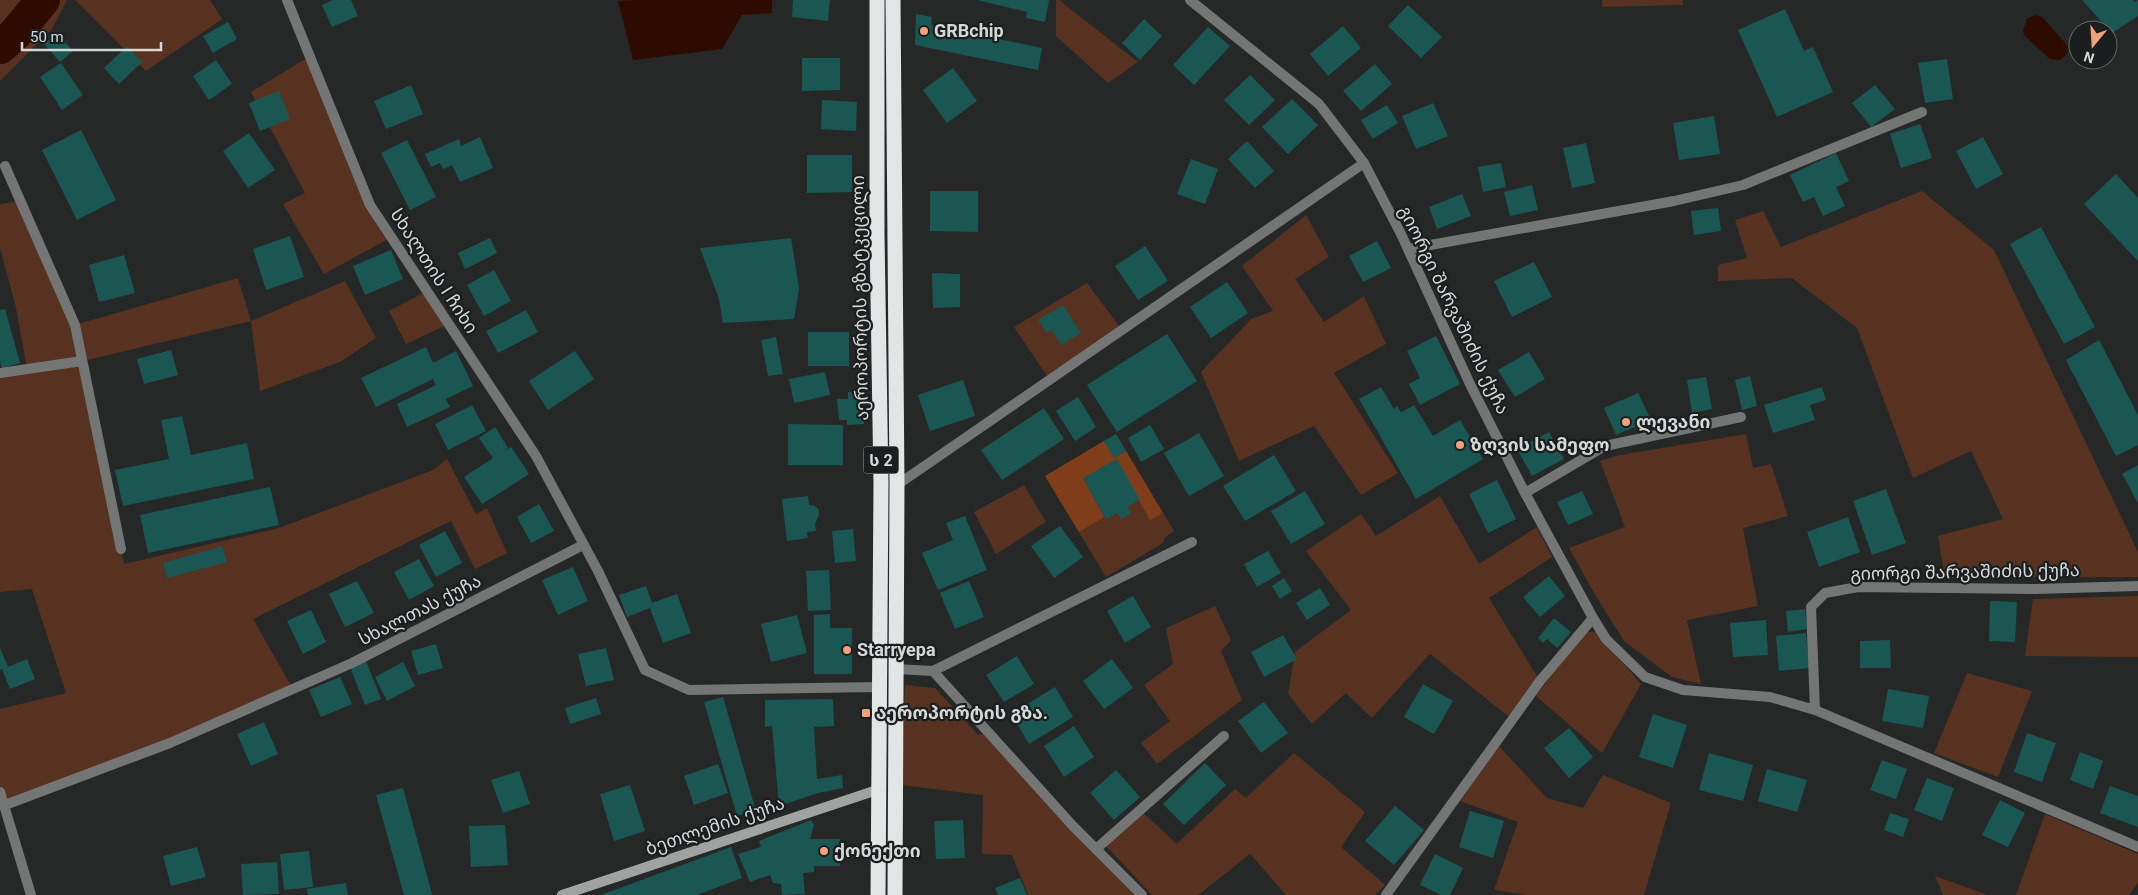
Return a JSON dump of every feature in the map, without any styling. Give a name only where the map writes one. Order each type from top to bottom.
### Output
[{"type":"highway","name":"აეროპორტის გზატკეცილი","points":[[877,0],[877,234],[881,484],[878,895]]},
{"type":"highway","name":"აეროპორტის გზატკეცილი","points":[[892,0],[897,485],[895,895]]},
{"type":"street","name":"სხალთის I ჩიხი","points":[[287,0],[370,205],[536,456],[583,544]]},
{"type":"street","name":"გიორგი შარვაშიძის ქუჩა","points":[[1190,0],[1319,104],[1364,164],[1408,249],[1470,384],[1525,493],[1592,618],[1606,639],[1645,677],[1683,690],[1770,697],[1815,710],[2138,847]]},
{"type":"street","points":[[1408,249],[1666,202],[1742,185],[1922,112]]},
{"type":"street","points":[[897,485],[1364,164]]},
{"type":"street","points":[[5,166],[75,325],[121,549]]},
{"type":"street","points":[[0,373],[82,361]]},
{"type":"street","points":[[1525,493],[1605,446],[1741,417]]},
{"type":"street","points":[[895,669],[933,671],[1192,542]]},
{"type":"street","points":[[583,544],[645,670],[689,690],[879,687]]},
{"type":"street","name":"სხალთას ქუჩა","points":[[5,805],[170,743],[352,663],[583,544]]},
{"type":"street","name":"გიორგი შარვაშიძის ქუჩა","points":[[1815,710],[1811,607],[1825,593],[1858,587],[2035,589],[2138,586]]},
{"type":"street","points":[[1386,895],[1540,681],[1592,618]]},
{"type":"street","points":[[933,671],[1096,849],[1142,895]]},
{"type":"street","points":[[1096,849],[1224,736]]},
{"type":"street","name":"ბეთლემის ქუჩა","points":[[562,895],[880,789]]},
{"type":"street","points":[[0,792],[31,895]]},
{"type":"shaded area","points":[[0,0],[67,0],[52,29],[0,81]]},
{"type":"shaded area","points":[[75,0],[210,0],[222,19],[146,71]]},
{"type":"shaded area","points":[[772,0],[772,13],[742,15],[722,49],[633,60],[618,1]]},
{"type":"shaded area","points":[[1056,0],[1059,0],[1138,62],[1108,83],[1056,36]]},
{"type":"shaded area","points":[[1602,0],[1683,0],[1683,5],[1602,7]]},
{"type":"shaded area","points":[[2035,15],[2042,17],[2068,46],[2067,54],[2060,60],[2050,59],[2024,35],[2023,30],[2027,19]]},
{"type":"shaded area","points":[[310,56],[370,205],[392,237],[324,274],[283,204],[305,193],[251,92]]},
{"type":"shaded area","points":[[1922,191],[1994,250],[2138,552],[2138,577],[1945,578],[1938,536],[2003,519],[1971,451],[1913,478],[1857,328],[1792,278],[1718,281],[1718,265],[1747,258],[1735,220],[1763,211],[1781,247]]},
{"type":"shaded area","points":[[20,201],[75,325],[238,278],[251,321],[83,361],[124,564],[279,528],[433,470],[447,459],[476,514],[487,508],[507,553],[475,569],[451,521],[253,619],[293,689],[5,805],[0,792],[0,709],[66,693],[32,589],[0,592],[0,373],[27,368],[16,308],[0,247],[0,204]]},
{"type":"shaded area","points":[[1306,215],[1329,257],[1295,279],[1324,322],[1364,296],[1386,344],[1334,373],[1398,473],[1361,495],[1314,426],[1239,461],[1201,372],[1251,319],[1273,311],[1242,266]]},
{"type":"shaded area","points":[[345,281],[376,338],[340,362],[260,391],[251,321]]},
{"type":"shaded area","points":[[1087,283],[1119,326],[1047,376],[1014,327]]},
{"type":"shaded area","points":[[427,291],[449,324],[406,344],[389,311]]},
{"type":"shaded area","points":[[1116,434],[1174,531],[1165,537],[1163,543],[1106,577],[1045,476]]},
{"type":"shaded area","points":[[1746,434],[1753,468],[1771,464],[1788,516],[1743,528],[1758,606],[1687,620],[1701,684],[1672,677],[1624,641],[1569,548],[1625,527],[1600,461],[1620,455]]},
{"type":"shaded area","points":[[1104,441],[1114,458],[1126,451],[1163,513],[1150,520],[1116,460],[1083,478],[1104,517],[1079,532],[1045,476]]},
{"type":"shaded area","points":[[1024,485],[1046,522],[996,554],[974,512]]},
{"type":"shaded area","points":[[1440,496],[1479,564],[1537,527],[1552,557],[1489,598],[1538,678],[1508,716],[1430,654],[1372,718],[1346,693],[1312,724],[1288,694],[1295,652],[1351,610],[1306,551],[1361,514],[1376,536]]},
{"type":"shaded area","points":[[2138,596],[2138,657],[2025,656],[2033,599]]},
{"type":"shaded area","points":[[1215,606],[1231,640],[1221,651],[1242,700],[1157,764],[1141,743],[1170,721],[1144,685],[1173,664],[1166,628]]},
{"type":"shaded area","points":[[1584,632],[1596,632],[1641,684],[1602,753],[1536,696]]},
{"type":"shaded area","points":[[1967,673],[2032,691],[1998,777],[1934,753]]},
{"type":"shaded area","points":[[905,685],[935,688],[978,735],[988,732],[1142,895],[1028,895],[1012,855],[982,854],[983,795],[901,785]]},
{"type":"shaded area","points":[[1499,746],[1547,798],[1583,808],[1603,775],[1671,803],[1644,895],[1528,895],[1494,890],[1518,822],[1460,801]]},
{"type":"shaded area","points":[[1294,753],[1365,812],[1341,847],[1385,885],[1375,895],[1286,895],[1250,854],[1198,895],[1152,895],[1106,846],[1142,812],[1177,844],[1235,789],[1246,798]]},
{"type":"shaded area","points":[[2045,814],[2138,854],[2138,883],[2129,895],[2016,895]]},
{"type":"shaded area","points":[[1935,876],[1988,895],[1943,895]]},
{"type":"building","points":[[333,0],[351,0],[358,16],[332,27],[322,5]]},
{"type":"building","points":[[793,0],[830,0],[828,21],[792,17]]},
{"type":"building","points":[[977,0],[1049,0],[1045,22],[1026,18],[1027,12]]},
{"type":"building","points":[[2082,0],[2133,0],[2135,2],[2138,0],[2138,16],[2118,29],[2118,20],[2100,20]]},
{"type":"building","points":[[1408,5],[1442,37],[1421,58],[1388,26]]},
{"type":"building","points":[[1785,9],[1804,51],[1813,47],[1833,92],[1777,117],[1738,30]]},
{"type":"building","points":[[916,14],[932,17],[931,25],[1042,48],[1038,70],[915,45]]},
{"type":"building","points":[[1144,19],[1162,36],[1140,60],[1122,43]]},
{"type":"building","points":[[228,22],[237,39],[213,53],[203,36]]},
{"type":"building","points":[[1343,26],[1361,48],[1328,76],[1310,54]]},
{"type":"building","points":[[1208,27],[1230,46],[1194,85],[1173,65]]},
{"type":"building","points":[[57,33],[73,51],[60,62],[44,44]]},
{"type":"building","points":[[127,46],[142,62],[119,84],[104,68]]},
{"type":"building","points":[[802,58],[840,58],[840,90],[802,91]]},
{"type":"building","points":[[1947,59],[1953,99],[1925,103],[1918,63]]},
{"type":"building","points":[[216,60],[232,84],[209,100],[193,76]]},
{"type":"building","points":[[61,63],[83,95],[62,110],[40,77]]},
{"type":"building","points":[[1375,64],[1392,84],[1361,111],[1343,91]]},
{"type":"building","points":[[953,68],[977,101],[947,123],[923,90]]},
{"type":"building","points":[[1250,75],[1275,100],[1249,125],[1224,100]]},
{"type":"building","points":[[411,85],[423,114],[386,129],[374,101]]},
{"type":"building","points":[[1875,85],[1895,109],[1871,127],[1852,103]]},
{"type":"building","points":[[279,91],[290,119],[260,131],[249,103]]},
{"type":"building","points":[[1292,99],[1318,125],[1288,154],[1262,127]]},
{"type":"building","points":[[822,100],[857,102],[856,131],[821,129]]},
{"type":"building","points":[[1433,103],[1448,136],[1416,149],[1402,116]]},
{"type":"building","points":[[1387,105],[1398,123],[1373,139],[1361,120]]},
{"type":"building","points":[[1714,116],[1720,154],[1679,160],[1673,123]]},
{"type":"building","points":[[1920,124],[1932,158],[1901,168],[1890,134]]},
{"type":"building","points":[[81,130],[116,200],[77,220],[42,150]]},
{"type":"building","points":[[249,133],[275,170],[248,188],[223,151]]},
{"type":"building","points":[[480,137],[493,168],[460,182],[452,165],[443,169],[440,163],[431,167],[425,154],[459,139],[461,146]]},
{"type":"building","points":[[1983,137],[2003,174],[1976,189],[1956,151]]},
{"type":"building","points":[[407,140],[436,197],[410,210],[381,153]]},
{"type":"building","points":[[1247,141],[1274,171],[1255,188],[1228,159]]},
{"type":"building","points":[[1586,143],[1595,183],[1572,188],[1563,148]]},
{"type":"building","points":[[1836,153],[1849,181],[1836,187],[1845,206],[1823,216],[1814,197],[1803,202],[1790,175]]},
{"type":"building","points":[[807,155],[852,155],[852,192],[807,193]]},
{"type":"building","points":[[1191,159],[1218,169],[1205,204],[1177,194]]},
{"type":"building","points":[[1501,163],[1506,187],[1483,192],[1478,167]]},
{"type":"building","points":[[2116,174],[2138,198],[2138,261],[2084,204]]},
{"type":"building","points":[[1532,185],[1538,210],[1510,216],[1504,192]]},
{"type":"building","points":[[930,191],[978,191],[978,232],[930,231]]},
{"type":"building","points":[[1462,194],[1471,216],[1437,229],[1429,207]]},
{"type":"building","points":[[1718,208],[1721,231],[1694,235],[1691,211]]},
{"type":"building","points":[[2041,227],[2095,327],[2064,344],[2010,244]]},
{"type":"building","points":[[290,236],[304,277],[266,290],[253,249]]},
{"type":"building","points":[[490,238],[497,253],[465,269],[458,253]]},
{"type":"building","points":[[791,238],[799,289],[794,319],[723,323],[719,299],[700,248]]},
{"type":"building","points":[[1377,241],[1391,268],[1363,282],[1349,256]]},
{"type":"building","points":[[1145,246],[1168,281],[1138,300],[1115,266]]},
{"type":"building","points":[[391,250],[403,279],[365,295],[353,266]]},
{"type":"building","points":[[124,255],[135,293],[99,302],[89,265]]},
{"type":"building","points":[[1534,262],[1552,297],[1512,317],[1494,281]]},
{"type":"building","points":[[494,270],[511,301],[484,316],[467,285]]},
{"type":"building","points":[[932,273],[960,274],[960,307],[933,308]]},
{"type":"building","points":[[1227,282],[1248,313],[1211,338],[1190,307]]},
{"type":"building","points":[[1063,305],[1081,333],[1061,345],[1052,330],[1047,333],[1038,320]]},
{"type":"building","points":[[5,309],[20,363],[2,368],[0,361],[0,310]]},
{"type":"building","points":[[526,310],[538,332],[498,353],[486,331]]},
{"type":"building","points":[[808,332],[849,332],[849,366],[808,366]]},
{"type":"building","points":[[1167,334],[1197,381],[1117,432],[1087,385]]},
{"type":"building","points":[[1436,336],[1460,384],[1420,405],[1409,384],[1420,378],[1407,351]]},
{"type":"building","points":[[776,337],[783,374],[768,376],[761,340]]},
{"type":"building","points":[[2099,340],[2138,415],[2138,445],[2116,456],[2066,360]]},
{"type":"building","points":[[426,347],[433,363],[456,351],[473,386],[446,399],[450,407],[407,427],[397,404],[436,385],[433,379],[376,407],[361,378]]},
{"type":"building","points":[[171,350],[178,375],[144,384],[137,359]]},
{"type":"building","points":[[575,351],[594,379],[548,410],[529,381]]},
{"type":"building","points":[[1529,352],[1545,379],[1515,397],[1498,370]]},
{"type":"building","points":[[825,372],[830,395],[794,403],[789,379]]},
{"type":"building","points":[[1750,376],[1757,406],[1742,410],[1735,380]]},
{"type":"building","points":[[1706,377],[1712,409],[1692,413],[1687,380]]},
{"type":"building","points":[[963,380],[975,416],[930,431],[918,395]]},
{"type":"building","points":[[1381,387],[1394,409],[1397,406],[1401,412],[1414,405],[1433,436],[1460,420],[1483,459],[1416,499],[1359,399]]},
{"type":"building","points":[[1822,387],[1826,400],[1810,405],[1815,420],[1773,433],[1764,405]]},
{"type":"building","points":[[848,392],[863,392],[864,424],[847,425],[847,420],[839,420],[837,399],[848,399]]},
{"type":"building","points":[[1638,393],[1651,420],[1616,435],[1604,408]]},
{"type":"building","points":[[1078,397],[1096,427],[1075,441],[1056,411]]},
{"type":"building","points":[[472,405],[486,431],[448,450],[435,424]]},
{"type":"building","points":[[1044,408],[1064,439],[1002,480],[981,450]]},
{"type":"building","points":[[182,416],[191,455],[247,443],[254,479],[123,506],[115,470],[169,459],[161,420]]},
{"type":"building","points":[[788,424],[843,425],[843,465],[788,465]]},
{"type":"building","points":[[1150,425],[1164,449],[1141,462],[1128,438]]},
{"type":"building","points":[[495,427],[508,448],[501,453],[511,447],[529,474],[482,504],[464,477],[493,458],[479,438]]},
{"type":"building","points":[[1549,432],[1564,459],[1532,476],[1517,449]]},
{"type":"building","points":[[1199,433],[1224,476],[1189,496],[1164,453]]},
{"type":"building","points":[[1116,434],[1126,451],[1114,458],[1104,441]]},
{"type":"building","points":[[1274,455],[1296,491],[1245,521],[1223,486]]},
{"type":"building","points":[[1117,459],[1140,500],[1127,507],[1131,513],[1121,519],[1117,513],[1106,519],[1083,478]]},
{"type":"building","points":[[2138,465],[2138,503],[2122,474]]},
{"type":"building","points":[[1497,480],[1516,519],[1488,533],[1469,494]]},
{"type":"building","points":[[270,487],[279,525],[148,553],[140,515]]},
{"type":"building","points":[[1886,489],[1906,543],[1872,555],[1853,501]]},
{"type":"building","points":[[1305,491],[1325,524],[1291,544],[1271,511]]},
{"type":"building","points":[[1582,491],[1593,514],[1568,525],[1557,502]]},
{"type":"building","points":[[808,496],[809,505],[815,506],[819,510],[815,524],[816,531],[807,532],[808,538],[787,541],[782,499]]},
{"type":"building","points":[[539,504],[554,531],[531,543],[517,517]]},
{"type":"building","points":[[965,516],[987,570],[938,590],[922,553],[953,540],[946,523]]},
{"type":"building","points":[[1848,517],[1860,552],[1819,567],[1807,532]]},
{"type":"building","points":[[1060,526],[1083,557],[1054,578],[1031,546]]},
{"type":"building","points":[[853,529],[856,561],[835,563],[832,531]]},
{"type":"building","points":[[445,531],[462,563],[436,577],[419,545]]},
{"type":"building","points":[[222,546],[227,562],[167,578],[163,563]]},
{"type":"building","points":[[1268,551],[1281,573],[1257,587],[1244,564]]},
{"type":"building","points":[[419,559],[434,586],[409,600],[394,572]]},
{"type":"building","points":[[573,567],[588,601],[558,615],[542,580]]},
{"type":"building","points":[[829,570],[831,610],[808,611],[806,571]]},
{"type":"building","points":[[1549,576],[1565,596],[1540,617],[1523,597]]},
{"type":"building","points":[[1284,578],[1292,591],[1280,599],[1272,586]]},
{"type":"building","points":[[357,581],[374,613],[345,627],[329,594]]},
{"type":"building","points":[[969,581],[984,617],[955,629],[940,593]]},
{"type":"building","points":[[646,586],[652,603],[677,594],[691,633],[663,643],[650,608],[627,617],[619,595]]},
{"type":"building","points":[[1320,588],[1330,605],[1307,620],[1296,603]]},
{"type":"building","points":[[1133,596],[1151,627],[1125,643],[1107,611]]},
{"type":"building","points":[[1990,601],[2017,602],[2015,642],[1989,641]]},
{"type":"building","points":[[1805,609],[1807,629],[1788,632],[1786,611]]},
{"type":"building","points":[[311,610],[326,642],[303,654],[287,621]]},
{"type":"building","points":[[830,614],[830,628],[852,628],[852,674],[814,674],[814,615]]},
{"type":"building","points":[[797,615],[807,653],[771,662],[761,624]]},
{"type":"building","points":[[1554,618],[1571,632],[1557,648],[1547,639],[1543,643],[1538,638]]},
{"type":"building","points":[[1766,620],[1768,655],[1733,657],[1730,623]]},
{"type":"building","points":[[1806,633],[1809,668],[1779,671],[1776,636]]},
{"type":"building","points":[[1283,635],[1297,659],[1264,677],[1251,652]]},
{"type":"building","points":[[1890,640],[1891,668],[1860,668],[1860,641]]},
{"type":"building","points":[[436,644],[443,668],[418,675],[411,651]]},
{"type":"building","points":[[0,648],[8,667],[27,659],[35,679],[10,689],[2,669],[0,670]]},
{"type":"building","points":[[606,648],[614,680],[586,686],[578,654]]},
{"type":"building","points":[[1017,656],[1034,684],[1004,702],[986,675]]},
{"type":"building","points":[[1112,659],[1133,688],[1104,709],[1083,681]]},
{"type":"building","points":[[366,661],[381,699],[365,705],[350,667]]},
{"type":"building","points":[[403,662],[415,686],[387,701],[375,677]]},
{"type":"building","points":[[340,677],[352,704],[321,717],[309,690]]},
{"type":"building","points":[[1423,684],[1453,701],[1434,734],[1404,717]]},
{"type":"building","points":[[1055,687],[1073,717],[1029,744],[1011,714]]},
{"type":"building","points":[[1888,689],[1929,696],[1923,728],[1882,721]]},
{"type":"building","points":[[723,697],[756,811],[737,816],[704,702]]},
{"type":"building","points":[[596,698],[601,714],[570,724],[565,708]]},
{"type":"building","points":[[833,699],[834,726],[814,727],[817,779],[842,775],[843,788],[818,793],[779,806],[772,726],[765,727],[765,700]]},
{"type":"building","points":[[1264,702],[1288,733],[1261,753],[1238,721]]},
{"type":"building","points":[[1653,714],[1687,725],[1673,768],[1639,757]]},
{"type":"building","points":[[264,722],[278,754],[251,766],[237,734]]},
{"type":"building","points":[[1074,726],[1094,757],[1064,777],[1044,746]]},
{"type":"building","points":[[1569,728],[1593,757],[1569,778],[1544,748]]},
{"type":"building","points":[[2027,733],[2056,743],[2042,782],[2014,772]]},
{"type":"building","points":[[2080,752],[2103,761],[2093,789],[2070,780]]},
{"type":"building","points":[[1709,753],[1753,765],[1743,801],[1699,790]]},
{"type":"building","points":[[1882,760],[1907,769],[1896,799],[1870,790]]},
{"type":"building","points":[[1205,763],[1226,785],[1184,825],[1163,804]]},
{"type":"building","points":[[718,764],[728,793],[694,805],[684,776]]},
{"type":"building","points":[[1767,769],[1807,780],[1797,812],[1758,801]]},
{"type":"building","points":[[1116,770],[1140,797],[1114,820],[1090,793]]},
{"type":"building","points":[[519,771],[530,804],[503,813],[491,780]]},
{"type":"building","points":[[1927,778],[1954,788],[1942,821],[1914,810]]},
{"type":"building","points":[[630,785],[645,831],[614,841],[600,794]]},
{"type":"building","points":[[2110,786],[2138,796],[2138,827],[2100,813]]},
{"type":"building","points":[[403,788],[432,894],[429,895],[404,895],[376,795]]},
{"type":"building","points":[[2000,800],[2025,813],[2008,847],[1982,835]]},
{"type":"building","points":[[1395,806],[1424,830],[1394,865],[1365,841]]},
{"type":"building","points":[[1470,811],[1504,821],[1493,858],[1459,847]]},
{"type":"building","points":[[1890,813],[1909,819],[1903,837],[1884,830]]},
{"type":"building","points":[[811,820],[814,825],[810,839],[840,839],[840,866],[814,866],[814,872],[803,873],[805,894],[782,895],[781,884],[773,883],[770,875],[750,882],[738,854],[761,847],[759,841]]},
{"type":"building","points":[[963,820],[965,858],[936,859],[934,821]]},
{"type":"building","points":[[505,825],[508,865],[471,867],[469,826]]},
{"type":"building","points":[[197,847],[206,877],[171,886],[163,856]]},
{"type":"building","points":[[731,847],[742,878],[697,895],[601,895]]},
{"type":"building","points":[[309,851],[313,887],[284,890],[280,854]]},
{"type":"building","points":[[1435,854],[1463,868],[1450,895],[1441,895],[1420,885]]},
{"type":"building","points":[[277,862],[279,894],[243,895],[241,864]]},
{"type":"building","points":[[1020,878],[1027,895],[998,895],[995,888]]},
{"type":"building","points":[[346,883],[348,895],[308,895],[307,889]]},
{"type":"waterway","points":[[0,47],[14,35],[43,0]]},
{"type":"place","name":"GRBchip","points":[[924,31]]},
{"type":"place","name":"ლევანი","points":[[1626,422]]},
{"type":"place","name":"ზღვის სამეფო","points":[[1460,445]]},
{"type":"place","name":"Starryepa","points":[[847,650]]},
{"type":"place","name":"აეროპორტის გზა.","points":[[866,713]]},
{"type":"place","name":"ქონექთი","points":[[824,851]]}]
